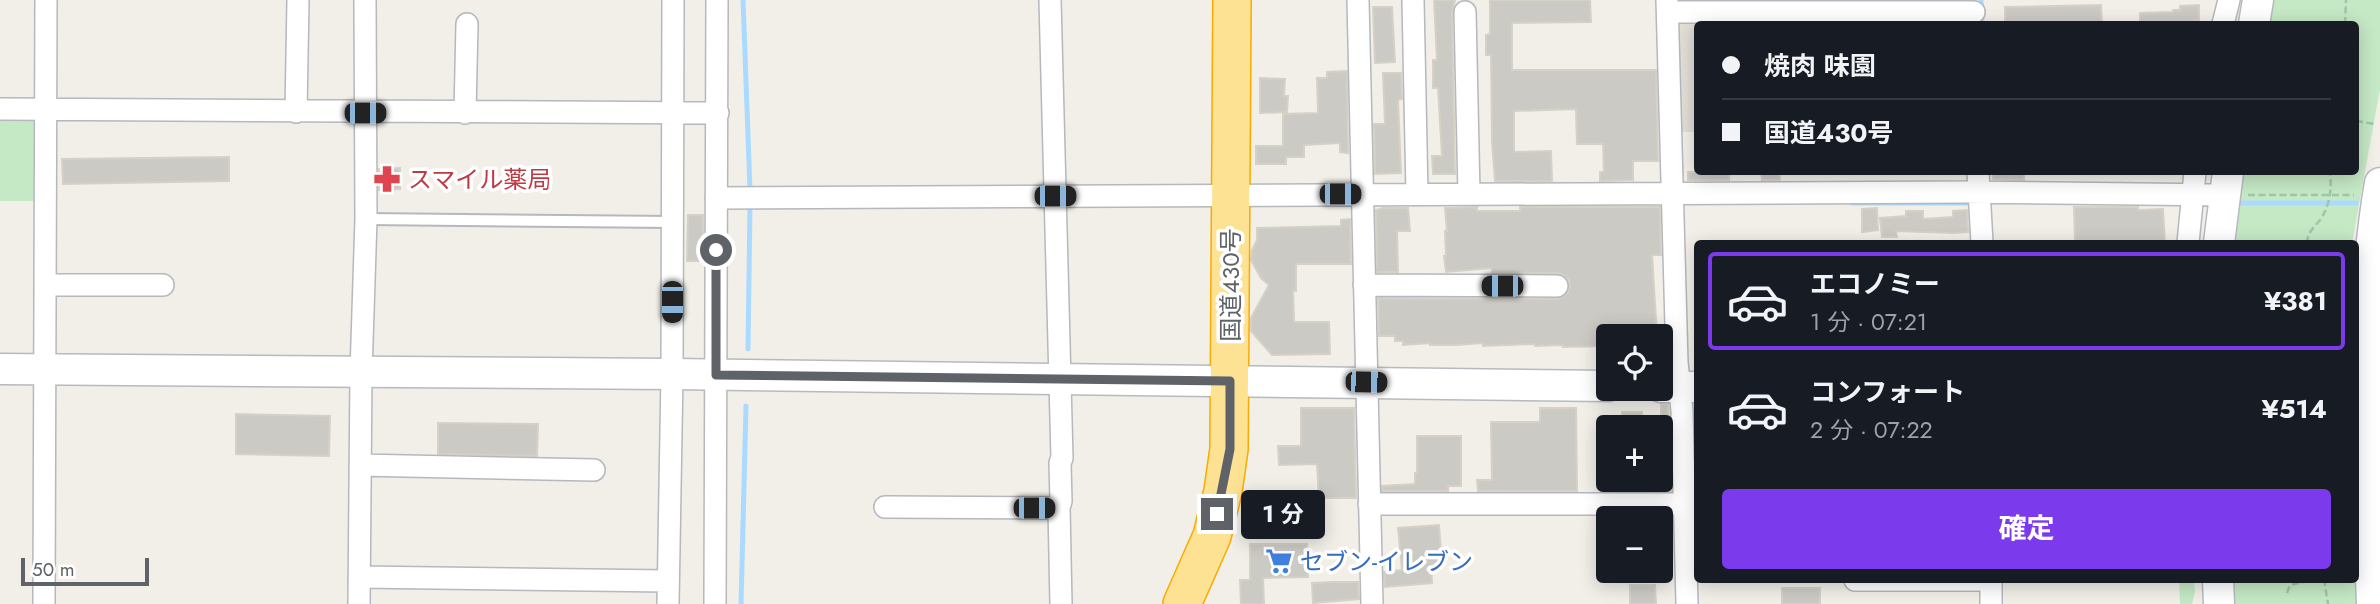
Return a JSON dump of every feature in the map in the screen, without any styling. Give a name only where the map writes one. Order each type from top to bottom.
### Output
[{"type":"highway","name":"国道430号","points":[[1182,604],[1212,536],[1230,449],[1219,380],[1220,194],[1214,0]]},
{"type":"highway","name":"国道430号","points":[[1220,194],[1233,0]]},
{"type":"highway","name":"国道430号","points":[[1159,604],[1179,561],[1194,515],[1219,380]]},
{"type":"street","points":[[44,604],[45,369],[51,285],[46,0]]},
{"type":"street","points":[[296,107],[298,0]]},
{"type":"street","points":[[359,604],[361,373],[366,219],[365,0]]},
{"type":"street","points":[[668,604],[672,222],[676,110],[673,0]]},
{"type":"street","points":[[715,604],[717,0]]},
{"type":"street","points":[[1050,0],[1062,458],[1059,508],[1061,604]]},
{"type":"street","points":[[1358,0],[1372,604]]},
{"type":"street","points":[[1412,0],[1417,194]]},
{"type":"street","points":[[2224,21],[2229,0]]},
{"type":"street","points":[[2254,21],[2258,0]]},
{"type":"street","points":[[1687,604],[1667,6],[1974,12]]},
{"type":"street","points":[[1465,12],[1469,194]]},
{"type":"street","points":[[466,107],[467,24]]},
{"type":"street","points":[[0,109],[466,107],[718,113]]},
{"type":"street","points":[[2189,240],[2195,175]]},
{"type":"street","points":[[716,198],[1055,202],[1220,194],[2192,195],[2229,187],[2220,240]]},
{"type":"street","points":[[2372,604],[2369,266],[2374,192]]},
{"type":"street","points":[[1982,240],[1983,193]]},
{"type":"street","points":[[51,285],[163,285]]},
{"type":"street","points":[[1364,285],[1557,286]]},
{"type":"street","points":[[0,369],[1060,378],[1596,386]]},
{"type":"street","points":[[360,465],[594,470]]},
{"type":"street","points":[[1369,504],[1684,504]]},
{"type":"street","points":[[885,507],[1059,508]]},
{"type":"street","points":[[359,577],[668,582]]},
{"type":"street","points":[[1991,583],[1991,604]]},
{"type":"street","points":[[2206,604],[2216,583]]},
{"type":"street","points":[[2218,583],[2219,604]]},
{"type":"lane","points":[[366,219],[672,222]]},
{"type":"path","points":[[2344,21],[2346,0]]},
{"type":"path","points":[[2359,121],[2375,124]]},
{"type":"path","points":[[2307,240],[2308,233],[2328,206],[2330,175]]},
{"type":"path","points":[[2229,187],[2329,198],[2374,192]]},
{"type":"path","points":[[2287,593],[2290,585],[2299,583]]},
{"type":"path","points":[[2325,583],[2328,604]]},
{"type":"shaded area","points":[[1835,18],[1835,21],[1694,21],[1694,132],[1680,132],[1678,20]]},
{"type":"green space","points":[[2271,0],[2380,0],[2380,89],[2353,240],[2231,240],[2239,175],[2359,175],[2359,21],[2267,21]]},
{"type":"green space","points":[[0,115],[25,115],[39,126],[40,201],[0,201]]},
{"type":"green space","points":[[2179,583],[2194,583],[2192,604],[2180,604]]},
{"type":"green space","points":[[2232,583],[2357,583],[2357,604],[2231,604]]},
{"type":"building","points":[[1434,0],[1455,0],[1452,12],[1455,174],[1433,174],[1432,156],[1442,156],[1438,88],[1433,88],[1433,60],[1437,60]]},
{"type":"building","points":[[1490,0],[1590,0],[1591,22],[1512,23],[1512,70],[1656,70],[1658,161],[1633,161],[1633,180],[1600,181],[1600,172],[1604,172],[1603,144],[1577,144],[1576,109],[1514,111],[1514,152],[1551,151],[1552,181],[1495,181],[1491,55],[1486,55],[1486,35],[1490,34]]},
{"type":"building","points":[[2101,5],[2102,21],[2005,21],[2005,7]]},
{"type":"building","points":[[2199,5],[2199,20],[2140,21],[2140,13],[2173,12],[2180,10],[2180,6]]},
{"type":"building","points":[[1373,7],[1392,7],[1395,62],[1375,63]]},
{"type":"building","points":[[1347,71],[1348,153],[1340,152],[1340,143],[1304,145],[1304,157],[1286,157],[1286,164],[1256,164],[1256,146],[1283,146],[1283,114],[1318,113],[1317,78],[1327,78],[1327,72]]},
{"type":"building","points":[[1383,73],[1401,73],[1402,99],[1398,100],[1401,173],[1375,174],[1374,124],[1385,124]]},
{"type":"building","points":[[1260,78],[1285,79],[1287,112],[1260,113]]},
{"type":"building","points":[[229,157],[229,181],[63,184],[62,159]]},
{"type":"building","name":"スマイル薬局","points":[[400,168],[400,189],[379,190],[379,169]]},
{"type":"building","points":[[1688,172],[1694,172],[1694,175],[1729,175],[1729,180],[1688,180]]},
{"type":"building","points":[[1761,175],[1779,175],[1780,180],[1762,180]]},
{"type":"building","points":[[1993,175],[2024,175],[2024,180],[1993,179]]},
{"type":"building","points":[[1477,207],[1477,211],[1520,211],[1520,207],[1660,207],[1661,255],[1652,255],[1656,324],[1596,324],[1596,346],[1483,346],[1483,343],[1403,345],[1403,341],[1395,341],[1395,336],[1379,336],[1378,298],[1557,299],[1568,293],[1569,280],[1558,273],[1492,273],[1492,268],[1446,272],[1445,208]]},
{"type":"building","points":[[2074,207],[2163,209],[2165,240],[2075,240]]},
{"type":"building","points":[[1408,208],[1410,231],[1397,231],[1398,272],[1377,272],[1376,210]]},
{"type":"building","points":[[1877,208],[1878,230],[1862,232],[1862,209]]},
{"type":"building","points":[[1967,210],[1968,232],[1896,231],[1897,237],[1882,237],[1880,218],[1906,216],[1906,211],[1923,211],[1923,219],[1953,217],[1953,211]]},
{"type":"building","points":[[688,215],[703,215],[703,261],[687,261]]},
{"type":"building","points":[[1350,219],[1351,264],[1296,264],[1294,322],[1329,322],[1330,354],[1272,355],[1251,331],[1251,318],[1269,285],[1261,278],[1251,260],[1257,240],[1257,228],[1341,226],[1341,220]]},
{"type":"building","points":[[1661,404],[1668,404],[1669,415],[1661,415]]},
{"type":"building","points":[[1301,408],[1354,408],[1356,498],[1319,498],[1317,464],[1279,465],[1278,446],[1301,446]]},
{"type":"building","points":[[1540,408],[1576,408],[1577,491],[1478,491],[1477,480],[1492,480],[1491,422],[1540,422]]},
{"type":"building","points":[[1622,412],[1642,412],[1642,415],[1622,415]]},
{"type":"building","points":[[236,414],[330,416],[329,456],[236,454]]},
{"type":"building","points":[[438,423],[538,424],[537,456],[438,454]]},
{"type":"building","points":[[1417,436],[1461,436],[1461,486],[1448,486],[1448,491],[1382,491],[1382,486],[1415,484]]},
{"type":"building","points":[[1439,525],[1442,565],[1431,566],[1432,583],[1385,587],[1384,572],[1402,570],[1398,528]]},
{"type":"building","name":"セブン-イレブン","points":[[1250,544],[1307,544],[1308,577],[1263,578],[1264,604],[1241,604],[1240,580],[1250,580]]},
{"type":"building","points":[[1358,582],[1359,599],[1313,603],[1312,583]]},
{"type":"building","points":[[1630,585],[1655,585],[1656,604],[1630,604]]},
{"type":"building","points":[[1782,588],[1820,588],[1820,604],[1782,604]]},
{"type":"waterway","points":[[743,0],[750,190]]},
{"type":"waterway","points":[[1981,0],[1982,21]]},
{"type":"waterway","points":[[1852,203],[1975,203]]},
{"type":"waterway","points":[[2236,203],[2356,203]]},
{"type":"waterway","points":[[748,349],[750,204]]},
{"type":"waterway","points":[[741,604],[746,406]]},
{"type":"place","name":"スマイル薬局","points":[[387,179]]},
{"type":"place","name":"セブン-イレブン","points":[[1279,561]]},
{"type":"route","points":[[716,250],[716,375],[1230,381],[1230,449],[1217,514]]}]
